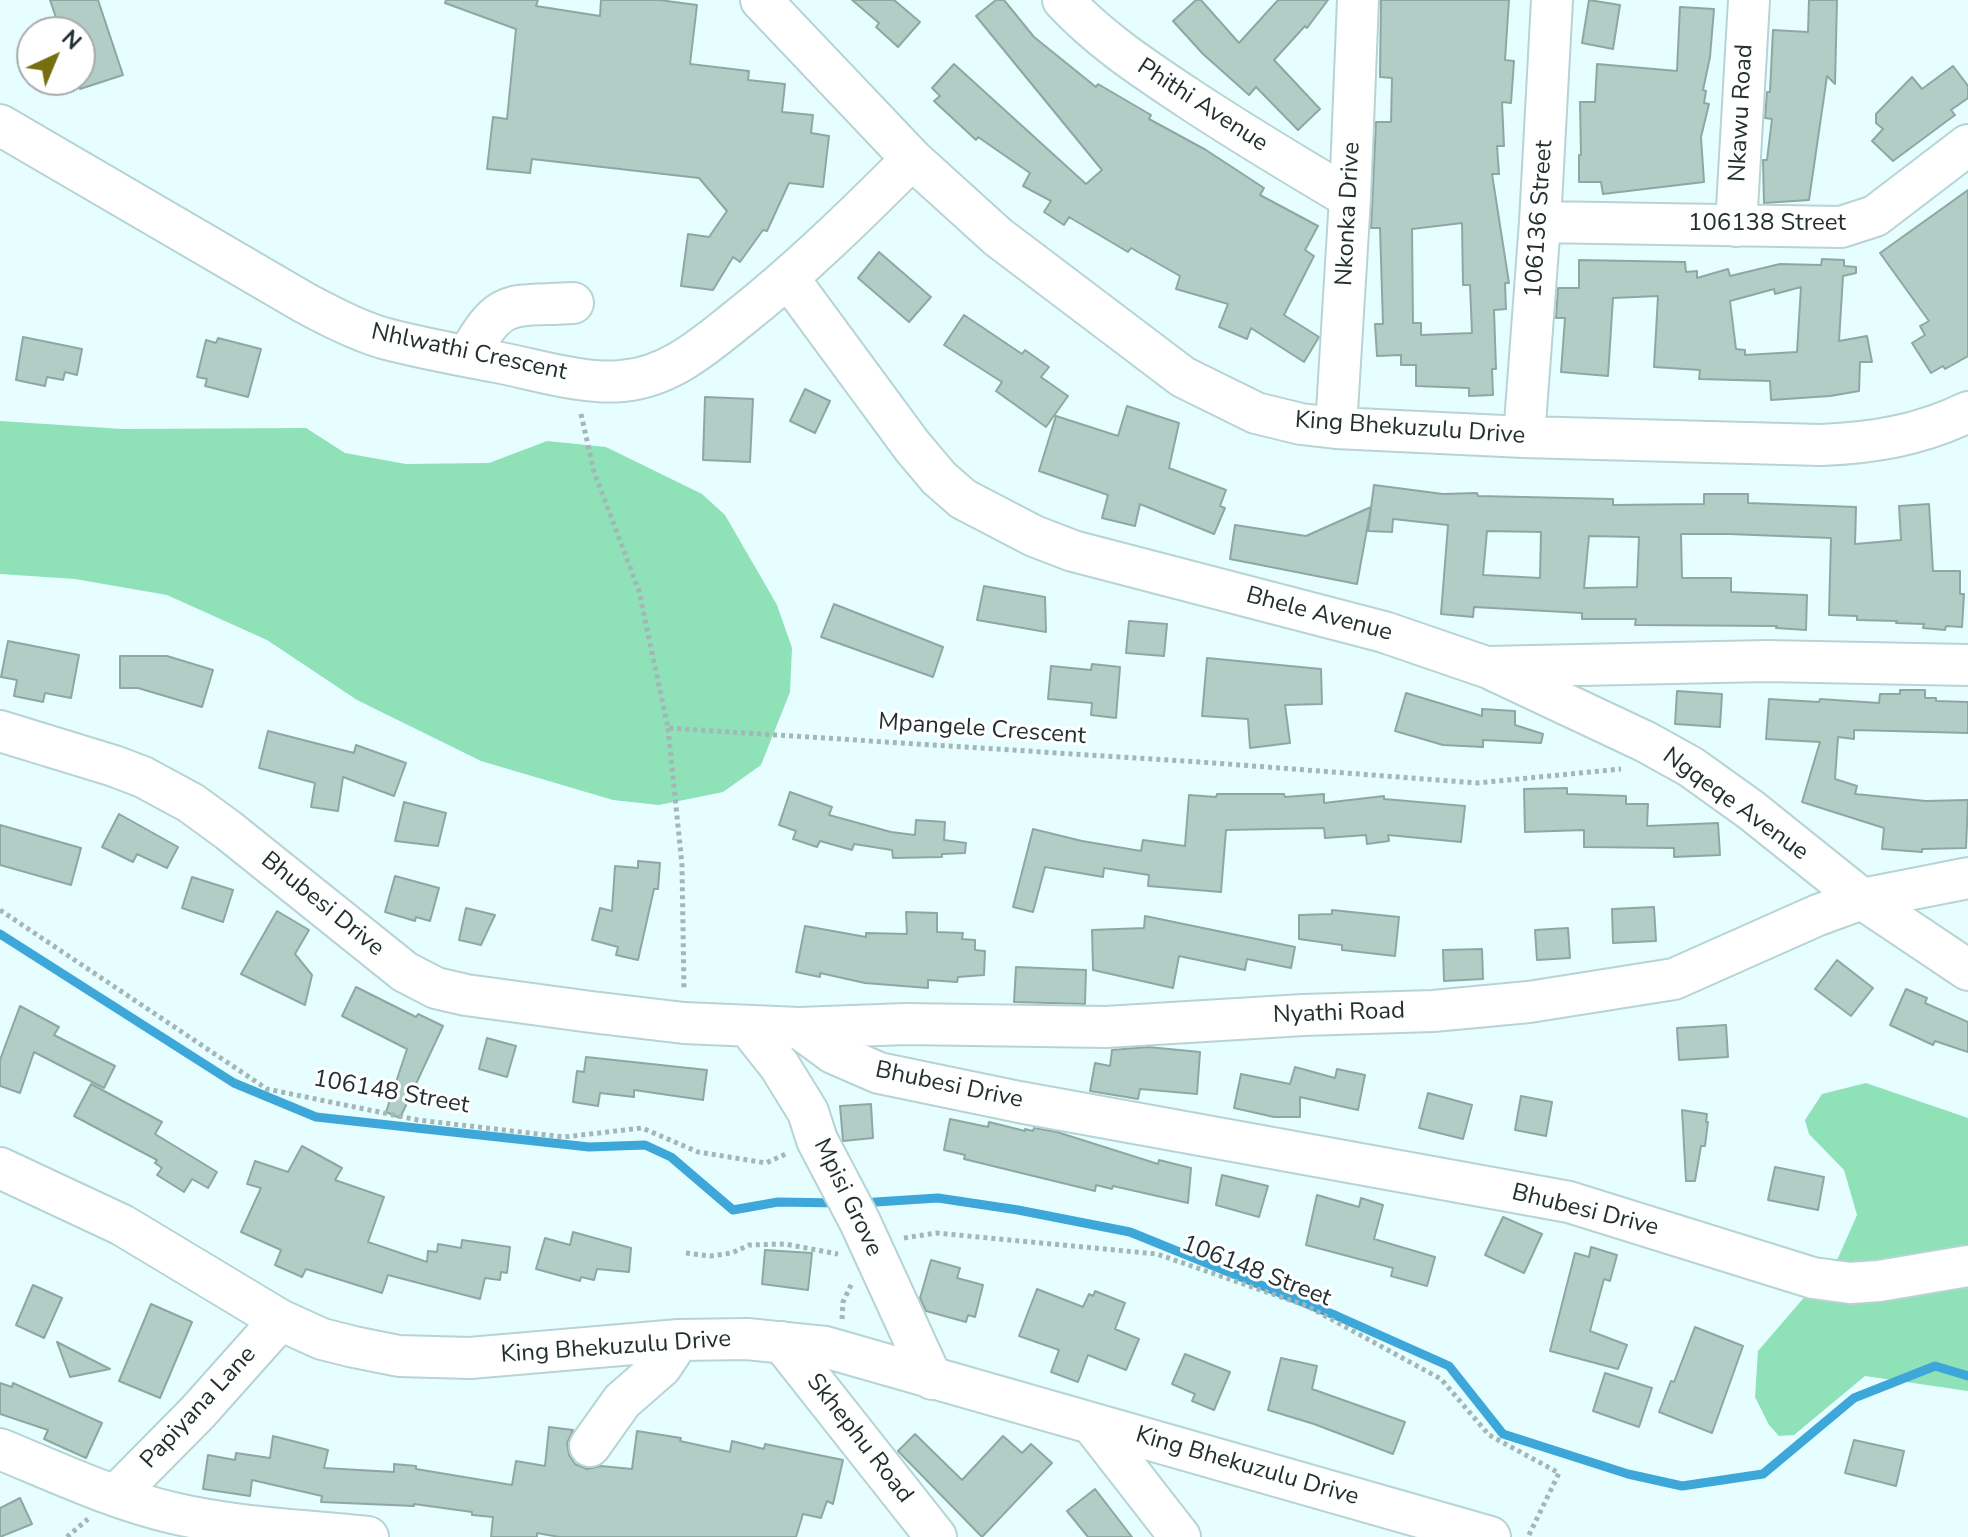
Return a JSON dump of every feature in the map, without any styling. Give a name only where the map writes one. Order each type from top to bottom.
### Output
[{"type":"street","name":"King Bhekuzulu Drive","points":[[761,0],[912,159],[998,237],[1183,377],[1256,413],[1301,424],[1336,428],[1742,444],[1866,443],[1932,427],[1968,412]]},
{"type":"street","name":"Phithi Avenue","points":[[1063,0],[1107,42],[1135,63],[1253,141],[1350,198]]},
{"type":"street","name":"Nkonka Drive","points":[[1336,428],[1358,0]]},
{"type":"street","name":"106136 Street","points":[[1524,437],[1552,0]]},
{"type":"street","name":"Nkawu Road","points":[[1736,226],[1749,0]]},
{"type":"street","name":"Nhlwathi Crescent","points":[[0,125],[344,323],[383,338],[572,376],[621,382],[654,375],[683,361],[789,279],[912,159]]},
{"type":"street","name":"106138 Street","points":[[1540,222],[1841,227],[1875,216],[1968,145]]},
{"type":"street","name":"Bhele Avenue","points":[[789,279],[939,478],[963,499],[1034,536],[1073,551],[1384,632],[1486,667],[1766,661],[1968,665]]},
{"type":"street","points":[[468,356],[482,330],[499,311],[510,307],[573,303]]},
{"type":"street","name":"Ngqeqe Avenue","points":[[1486,667],[1646,742],[1691,767],[1751,810],[1862,899],[1968,970]]},
{"type":"street","name":"Bhubesi Drive","points":[[0,731],[114,766],[164,787],[241,839],[405,972],[420,981],[466,995],[684,1023],[799,1028],[833,1053],[879,1073],[1019,1102],[1569,1202],[1813,1278],[1850,1283],[1879,1281],[1968,1266]]},
{"type":"street","name":"Nyathi Road","points":[[799,1028],[906,1024],[1106,1027],[1433,1011],[1529,1002],[1674,979],[1818,915],[1862,899],[1968,878]]},
{"type":"street","name":"Mpisi Grove","points":[[748,1026],[794,1087],[808,1112],[817,1140],[841,1184],[864,1242],[932,1379]]},
{"type":"street","name":"King Bhekuzulu Drive","points":[[0,1168],[122,1225],[280,1320],[322,1339],[399,1356],[470,1358],[679,1340],[747,1339],[842,1352],[1092,1424],[1420,1525],[1490,1537]]},
{"type":"street","name":"Papiyana Lane","points":[[116,1495],[198,1412],[280,1320]]},
{"type":"street","points":[[590,1446],[622,1401],[661,1367],[679,1340]]},
{"type":"street","name":"Skhephu Road","points":[[782,1342],[936,1537]]},
{"type":"street","points":[[1092,1424],[1180,1537]]},
{"type":"street","points":[[0,1449],[116,1495],[170,1512],[240,1525],[368,1537]]},
{"type":"path","points":[[572,376],[594,472],[639,591],[668,728],[682,865],[684,1023]]},
{"type":"path","name":"Mpangele Crescent","points":[[668,728],[1477,783],[1619,770],[1646,742]]},
{"type":"path","name":"106148 Street","points":[[0,910],[267,1089],[418,1120],[564,1137],[642,1128],[698,1152],[766,1163],[817,1140]]},
{"type":"path","name":"106148 Street","points":[[864,1242],[936,1233],[1157,1254],[1307,1306],[1441,1379],[1489,1435],[1559,1473],[1528,1537]]},
{"type":"path","points":[[686,1253],[710,1256],[732,1253],[749,1245],[864,1242],[843,1302],[842,1352]]},
{"type":"green space","points":[[0,421],[122,429],[306,428],[345,453],[406,464],[489,463],[547,441],[606,447],[702,494],[725,515],[777,605],[792,648],[790,692],[761,765],[723,792],[659,805],[613,800],[481,761],[357,700],[267,640],[167,595],[75,579],[0,574]]},
{"type":"green space","points":[[1866,1083],[1968,1118],[1968,1391],[1865,1376],[1794,1435],[1779,1436],[1769,1425],[1755,1397],[1758,1351],[1838,1258],[1857,1215],[1844,1170],[1809,1134],[1805,1120],[1822,1094]]},
{"type":"building","points":[[50,0],[98,0],[123,75],[96,84],[96,16],[56,16]]},
{"type":"building","points":[[446,0],[538,0],[536,6],[600,16],[601,0],[659,0],[697,5],[690,64],[749,71],[748,80],[785,84],[782,112],[813,115],[811,133],[829,136],[823,187],[789,183],[767,231],[763,230],[740,262],[733,257],[713,290],[681,286],[688,234],[709,237],[727,211],[699,178],[532,159],[530,173],[487,169],[493,117],[507,119],[516,29],[445,3]]},
{"type":"building","points":[[852,0],[894,0],[920,22],[898,47],[876,27],[879,23]]},
{"type":"building","points":[[996,0],[1004,0],[1034,37],[1096,87],[1098,84],[1151,115],[1149,119],[1206,150],[1264,188],[1260,195],[1318,226],[1305,250],[1314,256],[1284,315],[1319,337],[1304,362],[1251,328],[1247,339],[1219,327],[1228,304],[1176,289],[1180,276],[1131,248],[1128,252],[1069,217],[1064,225],[1044,212],[1051,201],[1023,186],[1030,173],[978,137],[976,140],[934,101],[940,96],[932,88],[954,64],[1086,184],[1102,170],[976,16]]},
{"type":"building","points":[[1196,0],[1201,0],[1239,43],[1278,0],[1328,0],[1307,28],[1305,26],[1274,60],[1320,109],[1298,130],[1256,87],[1249,95],[1203,54],[1173,21]]},
{"type":"building","points":[[1381,0],[1509,0],[1505,60],[1514,61],[1511,103],[1502,102],[1504,146],[1497,146],[1499,174],[1492,174],[1509,283],[1505,283],[1506,309],[1494,310],[1496,369],[1492,369],[1493,395],[1469,396],[1469,388],[1416,386],[1416,365],[1401,365],[1401,355],[1377,356],[1375,324],[1383,324],[1380,228],[1371,228],[1376,122],[1391,122],[1392,78],[1380,77]],"holes":[[[1462,223],[1463,285],[1470,285],[1472,333],[1421,335],[1421,323],[1413,323],[1412,229]]]},
{"type":"building","points":[[1589,0],[1620,5],[1613,49],[1582,43]]},
{"type":"building","points":[[1809,0],[1837,0],[1835,84],[1827,76],[1809,200],[1764,203],[1763,160],[1767,160],[1772,119],[1765,118],[1767,92],[1770,92],[1773,30],[1808,32]]},
{"type":"building","points":[[1680,7],[1714,9],[1710,57],[1703,90],[1706,91],[1704,103],[1709,104],[1701,137],[1704,182],[1603,194],[1601,182],[1579,182],[1580,102],[1595,102],[1597,64],[1677,71]]},
{"type":"building","points":[[1953,66],[1968,86],[1968,98],[1951,110],[1955,115],[1893,161],[1872,141],[1883,129],[1876,123],[1876,114],[1912,77],[1922,89]]},
{"type":"building","points":[[1968,190],[1968,356],[1931,373],[1912,343],[1925,335],[1920,326],[1929,321],[1880,253]]},
{"type":"building","points":[[879,252],[931,297],[909,322],[858,278]]},
{"type":"building","points":[[1822,259],[1844,260],[1844,266],[1856,267],[1856,273],[1843,276],[1839,341],[1867,336],[1872,362],[1860,362],[1859,391],[1771,400],[1770,381],[1699,379],[1700,370],[1654,367],[1658,296],[1613,298],[1608,376],[1561,372],[1565,318],[1556,318],[1558,288],[1579,288],[1579,260],[1685,262],[1686,272],[1697,271],[1697,278],[1728,269],[1730,276],[1780,264],[1821,265]],"holes":[[[1801,287],[1797,352],[1745,355],[1745,350],[1736,349],[1730,301],[1774,289],[1775,294]]]},
{"type":"building","points":[[964,315],[1022,354],[1025,350],[1049,367],[1041,377],[1068,396],[1046,427],[996,391],[1002,382],[944,345]]},
{"type":"building","points":[[23,337],[82,349],[77,375],[65,372],[63,380],[47,377],[45,386],[16,380]]},
{"type":"building","points":[[218,338],[261,349],[248,397],[205,386],[207,379],[197,377],[206,340],[216,343]]},
{"type":"building","points":[[805,389],[830,401],[815,433],[790,421]]},
{"type":"building","points":[[705,397],[753,399],[750,462],[703,460]]},
{"type":"building","points":[[1127,406],[1179,423],[1169,468],[1226,490],[1220,506],[1225,508],[1214,534],[1140,504],[1135,526],[1102,518],[1108,495],[1039,471],[1056,416],[1118,436]]},
{"type":"building","points":[[1374,485],[1443,494],[1613,499],[1613,505],[1704,504],[1704,494],[1748,494],[1748,503],[1856,507],[1855,544],[1901,540],[1899,506],[1929,504],[1933,571],[1960,571],[1960,594],[1964,594],[1962,627],[1946,626],[1945,630],[1923,628],[1924,624],[1829,615],[1831,538],[1729,534],[1681,534],[1682,578],[1731,578],[1731,592],[1807,595],[1806,630],[1777,626],[1635,625],[1636,619],[1582,619],[1582,613],[1474,607],[1473,617],[1441,614],[1448,525],[1393,519],[1392,532],[1368,531]],"holes":[[[1487,531],[1541,532],[1540,578],[1483,575]],[[1589,536],[1639,537],[1637,587],[1584,588]]]},
{"type":"building","points":[[1371,507],[1357,584],[1230,559],[1235,525],[1306,536]]},
{"type":"building","points":[[984,586],[1045,597],[1046,632],[977,620]]},
{"type":"building","points":[[834,604],[943,647],[933,677],[821,637]]},
{"type":"building","points":[[1129,621],[1167,624],[1164,656],[1126,653]]},
{"type":"building","points":[[8,641],[79,655],[71,698],[45,693],[43,702],[14,696],[17,680],[1,677]]},
{"type":"building","points":[[120,656],[167,656],[213,670],[202,707],[138,688],[120,688]]},
{"type":"building","points":[[1207,658],[1321,669],[1322,704],[1285,705],[1290,743],[1250,748],[1248,719],[1202,716]]},
{"type":"building","points":[[1092,664],[1120,667],[1116,718],[1091,715],[1092,703],[1048,699],[1051,666],[1091,670]]},
{"type":"building","points":[[1900,690],[1925,690],[1925,698],[1936,698],[1936,701],[1968,702],[1968,733],[1854,730],[1854,739],[1838,737],[1835,779],[1857,786],[1855,794],[1926,801],[1968,800],[1966,848],[1922,849],[1922,852],[1882,849],[1884,828],[1802,802],[1820,742],[1766,739],[1769,699],[1879,703],[1880,694],[1900,694]]},
{"type":"building","points":[[1677,691],[1722,694],[1720,727],[1675,724]]},
{"type":"building","points":[[1406,693],[1482,716],[1482,709],[1515,711],[1515,725],[1543,734],[1541,743],[1483,740],[1483,747],[1443,745],[1395,731]]},
{"type":"building","points":[[268,731],[354,753],[356,745],[406,763],[394,796],[343,777],[338,811],[311,807],[315,783],[259,768]]},
{"type":"building","points":[[1567,788],[1567,794],[1626,796],[1626,804],[1648,804],[1647,826],[1718,823],[1720,855],[1674,857],[1674,848],[1584,847],[1584,830],[1525,832],[1524,789]]},
{"type":"building","points":[[790,792],[832,807],[829,815],[891,832],[915,835],[916,820],[945,822],[944,840],[966,843],[965,853],[893,858],[892,850],[854,844],[852,850],[820,841],[817,847],[793,839],[796,831],[779,825]]},
{"type":"building","points":[[1217,794],[1284,794],[1285,797],[1324,794],[1324,803],[1384,796],[1384,799],[1465,806],[1461,842],[1388,835],[1389,841],[1367,844],[1366,835],[1325,838],[1324,828],[1226,830],[1221,892],[1148,886],[1149,875],[1104,868],[1103,877],[1045,867],[1033,912],[1013,907],[1033,829],[1141,851],[1143,840],[1185,846],[1189,795],[1216,797]]},
{"type":"building","points":[[404,802],[446,813],[438,846],[395,841]]},
{"type":"building","points":[[119,814],[178,847],[167,868],[137,854],[133,862],[102,847]]},
{"type":"building","points":[[0,825],[81,848],[71,885],[0,865]]},
{"type":"building","points":[[638,861],[660,863],[658,889],[654,889],[638,960],[616,955],[618,947],[592,940],[600,908],[612,911],[615,866],[638,868]]},
{"type":"building","points":[[395,876],[439,888],[430,921],[416,917],[415,921],[385,912]]},
{"type":"building","points":[[192,877],[233,890],[223,922],[182,908]]},
{"type":"building","points":[[1654,907],[1656,941],[1613,943],[1612,909]]},
{"type":"building","points":[[466,908],[495,915],[481,945],[459,940]]},
{"type":"building","points":[[1332,910],[1399,917],[1395,956],[1342,950],[1342,945],[1299,939],[1299,915],[1332,914]]},
{"type":"building","points":[[277,911],[309,930],[295,954],[312,975],[305,1005],[241,974]]},
{"type":"building","points":[[906,912],[937,913],[937,932],[963,933],[962,939],[975,940],[975,950],[985,951],[984,975],[958,977],[957,982],[928,980],[928,988],[865,983],[820,973],[820,977],[796,972],[805,926],[866,937],[866,933],[907,934]]},
{"type":"building","points":[[1145,916],[1295,947],[1291,968],[1247,959],[1245,970],[1179,956],[1173,988],[1093,970],[1092,930],[1144,928]]},
{"type":"building","points":[[1568,928],[1570,958],[1537,960],[1535,930]]},
{"type":"building","points":[[1482,949],[1483,979],[1444,981],[1443,950]]},
{"type":"building","points":[[1837,960],[1873,988],[1851,1016],[1815,989]]},
{"type":"building","points":[[1016,967],[1086,970],[1085,1004],[1014,1002]]},
{"type":"building","points":[[356,987],[416,1017],[418,1014],[443,1026],[400,1118],[386,1112],[407,1049],[342,1016]]},
{"type":"building","points":[[1906,989],[1927,998],[1925,1003],[1968,1022],[1968,1052],[1935,1041],[1933,1045],[1890,1025]]},
{"type":"building","points":[[20,1006],[59,1027],[54,1035],[115,1066],[104,1088],[34,1052],[20,1093],[0,1086],[0,1060]]},
{"type":"building","points":[[1726,1025],[1728,1057],[1679,1060],[1677,1028]]},
{"type":"building","points":[[487,1038],[516,1046],[507,1077],[479,1069]]},
{"type":"building","points":[[1148,1047],[1200,1052],[1197,1094],[1140,1089],[1138,1099],[1090,1091],[1095,1063],[1110,1066],[1112,1050]]},
{"type":"building","points":[[586,1057],[707,1070],[703,1100],[634,1090],[634,1097],[600,1093],[598,1106],[573,1102],[577,1071],[584,1072]]},
{"type":"building","points":[[1295,1067],[1335,1078],[1337,1069],[1365,1075],[1358,1110],[1300,1097],[1300,1117],[1274,1117],[1234,1108],[1241,1074],[1290,1084]]},
{"type":"building","points":[[91,1084],[162,1122],[155,1134],[217,1172],[208,1188],[192,1179],[184,1192],[157,1175],[162,1168],[155,1163],[157,1160],[74,1116]]},
{"type":"building","points":[[1428,1093],[1472,1105],[1463,1139],[1419,1128]]},
{"type":"building","points":[[1521,1096],[1552,1102],[1546,1136],[1515,1130]]},
{"type":"building","points":[[871,1104],[873,1138],[843,1141],[840,1106]]},
{"type":"building","points":[[1682,1110],[1707,1114],[1705,1146],[1701,1146],[1695,1181],[1686,1181]]},
{"type":"building","points":[[950,1119],[988,1127],[989,1122],[1025,1131],[1033,1131],[1034,1128],[1057,1132],[1158,1164],[1159,1160],[1191,1168],[1188,1203],[1113,1186],[1112,1189],[1096,1185],[1095,1191],[964,1159],[965,1155],[944,1150]]},
{"type":"building","points":[[302,1146],[342,1168],[335,1180],[384,1197],[368,1242],[427,1262],[428,1251],[437,1252],[438,1244],[461,1248],[462,1240],[510,1247],[507,1273],[501,1272],[500,1280],[485,1278],[480,1299],[388,1275],[382,1293],[306,1269],[302,1277],[275,1265],[281,1250],[241,1232],[261,1188],[247,1184],[255,1161],[288,1172]]},
{"type":"building","points":[[1775,1167],[1824,1177],[1818,1210],[1768,1200]]},
{"type":"building","points":[[1222,1175],[1268,1186],[1259,1217],[1216,1205]]},
{"type":"building","points":[[1317,1195],[1359,1207],[1361,1198],[1383,1205],[1374,1239],[1435,1257],[1427,1286],[1391,1276],[1393,1268],[1306,1245]]},
{"type":"building","points":[[1503,1217],[1542,1234],[1524,1273],[1485,1255]]},
{"type":"building","points":[[573,1232],[631,1248],[629,1272],[597,1269],[594,1280],[581,1277],[580,1281],[536,1269],[545,1238],[570,1245]]},
{"type":"building","points":[[1591,1247],[1617,1255],[1610,1281],[1604,1279],[1590,1331],[1627,1345],[1618,1369],[1550,1351],[1575,1253],[1589,1257]]},
{"type":"building","points":[[765,1250],[812,1253],[808,1290],[762,1284]]},
{"type":"building","points":[[931,1260],[960,1268],[957,1278],[983,1285],[975,1317],[968,1315],[966,1322],[926,1311],[920,1298]]},
{"type":"building","points":[[33,1285],[62,1298],[44,1338],[16,1325]]},
{"type":"building","points":[[1037,1289],[1083,1307],[1089,1294],[1093,1296],[1095,1291],[1125,1303],[1115,1329],[1139,1339],[1126,1370],[1088,1355],[1078,1382],[1051,1372],[1059,1350],[1019,1336]]},
{"type":"building","points":[[151,1304],[192,1322],[160,1398],[119,1381]]},
{"type":"building","points":[[1695,1327],[1743,1346],[1712,1433],[1659,1412]]},
{"type":"building","points":[[57,1342],[110,1369],[70,1377]]},
{"type":"building","points":[[1185,1354],[1230,1372],[1214,1410],[1192,1401],[1195,1394],[1172,1384]]},
{"type":"building","points":[[1281,1358],[1317,1366],[1312,1389],[1405,1422],[1393,1454],[1268,1410]]},
{"type":"building","points":[[1605,1373],[1652,1388],[1639,1427],[1593,1411]]},
{"type":"building","points":[[0,1383],[12,1387],[13,1383],[102,1423],[86,1458],[44,1439],[48,1430],[0,1414]]},
{"type":"building","points":[[549,1427],[573,1430],[567,1443],[569,1455],[575,1464],[587,1469],[601,1466],[632,1469],[637,1431],[681,1438],[680,1441],[730,1452],[732,1441],[764,1449],[765,1444],[843,1460],[833,1504],[827,1501],[821,1518],[803,1514],[796,1537],[559,1537],[537,1533],[537,1537],[491,1537],[493,1517],[472,1515],[472,1512],[414,1504],[321,1502],[322,1496],[252,1480],[250,1496],[203,1489],[208,1455],[235,1460],[236,1453],[270,1458],[273,1436],[328,1450],[324,1468],[394,1472],[394,1464],[512,1485],[516,1461],[545,1466]]},
{"type":"building","points":[[915,1434],[962,1480],[1003,1436],[1022,1453],[1031,1444],[1052,1463],[982,1537],[898,1451]]},
{"type":"building","points":[[1854,1440],[1904,1451],[1896,1486],[1845,1473]]},
{"type":"building","points":[[1095,1489],[1132,1537],[1088,1537],[1067,1511]]},
{"type":"building","points":[[20,1498],[32,1524],[0,1537],[0,1508]]},
{"type":"waterway","points":[[0,934],[234,1083],[316,1117],[589,1147],[645,1145],[671,1157],[733,1210],[778,1202],[838,1203]]},
{"type":"waterway","points":[[860,1203],[938,1198],[1130,1232],[1337,1316],[1449,1366],[1503,1434],[1628,1474],[1682,1486],[1763,1474],[1854,1398],[1935,1366],[1968,1376]]}]
